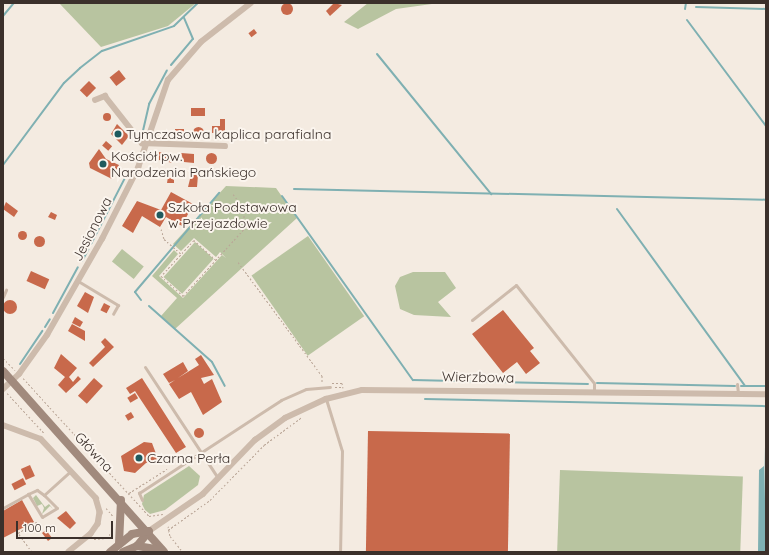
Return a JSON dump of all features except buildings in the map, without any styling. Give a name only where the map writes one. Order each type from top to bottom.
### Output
[{"type":"main road","name":"Główna","points":[[3,371],[149,531],[163,551]]},
{"type":"main road","points":[[119,544],[121,500]]},
{"type":"main road","points":[[110,552],[132,534],[149,531]]},
{"type":"main road","points":[[123,552],[137,546],[149,531]]},
{"type":"main road","points":[[137,546],[163,551]]},
{"type":"street","name":"Jesionowa","points":[[3,389],[19,374],[47,335],[78,281],[147,144],[168,80],[201,42],[251,3]]},
{"type":"street","points":[[95,100],[105,96],[147,144],[225,146]]},
{"type":"street","name":"Wierzbowa","points":[[149,531],[203,494],[266,430],[326,399],[371,388],[766,394]]},
{"type":"street","points":[[3,424],[46,443],[89,488],[100,508],[98,524],[88,538],[69,552]]},
{"type":"lane","points":[[78,281],[118,305],[113,314]]},
{"type":"lane","points":[[472,320],[516,285],[594,383],[594,391]]},
{"type":"lane","points":[[3,297],[6,290]]},
{"type":"lane","points":[[145,367],[200,454],[218,478]]},
{"type":"lane","points":[[737,384],[738,394]]},
{"type":"lane","points":[[142,500],[139,493],[295,393],[330,387]]},
{"type":"lane","points":[[326,399],[342,451],[340,552]]},
{"type":"lane","points":[[44,495],[72,470]]},
{"type":"lane","points":[[3,508],[28,494],[37,490],[57,508],[42,518],[28,494]]},
{"type":"path","points":[[216,260],[194,240],[160,276],[182,296],[216,260],[244,229],[244,208],[233,194]]},
{"type":"path","points":[[161,229],[170,244],[181,254]]},
{"type":"path","points":[[238,262],[322,376],[323,387]]},
{"type":"path","points":[[3,358],[19,374]]},
{"type":"path","points":[[26,382],[149,516],[163,513]]},
{"type":"path","points":[[330,387],[342,387],[342,383]]},
{"type":"path","points":[[3,389],[44,433],[46,443]]},
{"type":"path","points":[[168,530],[210,500],[264,445],[308,412]]},
{"type":"path","points":[[129,494],[170,468]]},
{"type":"path","points":[[100,508],[111,512],[115,521]]},
{"type":"path","points":[[32,552],[18,533],[42,518]]},
{"type":"path","points":[[168,522],[168,530],[183,552]]},
{"type":"path","points":[[88,538],[106,538],[115,526]]},
{"type":"green space","points":[[59,3],[196,3],[168,26],[101,47]]},
{"type":"green space","points":[[368,3],[439,3],[396,9],[358,29],[344,22]]},
{"type":"green space","points":[[226,186],[276,188],[297,218],[175,329],[161,316],[177,298],[152,276],[174,250],[178,254],[159,276],[183,298],[222,255],[226,258],[220,252],[216,257],[194,238],[181,251],[173,244]]},
{"type":"green space","points":[[308,236],[364,316],[308,356],[251,276]]},
{"type":"green space","points":[[195,242],[214,259],[182,294],[164,277]]},
{"type":"green space","points":[[122,249],[144,267],[134,279],[112,261]]},
{"type":"green space","points":[[413,272],[445,272],[456,288],[438,302],[451,317],[414,315],[400,309],[395,286],[400,277]]},
{"type":"green space","points":[[189,466],[200,476],[198,485],[165,510],[150,514],[145,510],[142,504],[144,495]]},
{"type":"green space","points":[[560,470],[743,476],[740,552],[557,552]]},
{"type":"green space","points":[[36,495],[45,507],[49,504],[53,509],[50,506],[42,514],[44,508],[42,504],[37,506],[33,498]]},
{"type":"water","points":[[764,446],[766,552],[758,552],[759,470],[764,466]]},
{"type":"waterway","points":[[3,16],[14,3]]},
{"type":"waterway","points":[[3,165],[64,83],[80,68],[102,51],[174,26],[198,3]]},
{"type":"waterway","points":[[685,9],[686,3]]},
{"type":"waterway","points":[[696,7],[766,9]]},
{"type":"waterway","points":[[171,65],[193,39],[184,18]]},
{"type":"waterway","points":[[687,20],[766,126]]},
{"type":"waterway","points":[[377,54],[491,194]]},
{"type":"waterway","points":[[142,135],[149,104],[167,70]]},
{"type":"waterway","points":[[91,244],[126,176]]},
{"type":"waterway","points":[[294,189],[766,200]]},
{"type":"waterway","points":[[141,300],[135,292],[219,193]]},
{"type":"waterway","points":[[282,196],[413,380],[588,384]]},
{"type":"waterway","points":[[617,209],[745,386]]},
{"type":"waterway","points":[[82,261],[88,250]]},
{"type":"waterway","points":[[53,313],[78,267]]},
{"type":"waterway","points":[[149,306],[212,362],[225,386]]},
{"type":"waterway","points":[[45,327],[50,319]]},
{"type":"waterway","points":[[20,364],[42,331]]},
{"type":"waterway","points":[[597,383],[735,386]]},
{"type":"waterway","points":[[741,386],[766,386]]},
{"type":"waterway","points":[[425,399],[766,406]]},
{"type":"place","name":"Tymczasowa kaplica parafialna","points":[[118,134]]},
{"type":"place","name":"Kościół pw. Narodzenia Pańskiego","points":[[103,164]]},
{"type":"place","name":"Szkoła Podstawowa w Przejazdowie","points":[[160,215]]},
{"type":"place","name":"Czarna Perła","points":[[139,458]]}]
